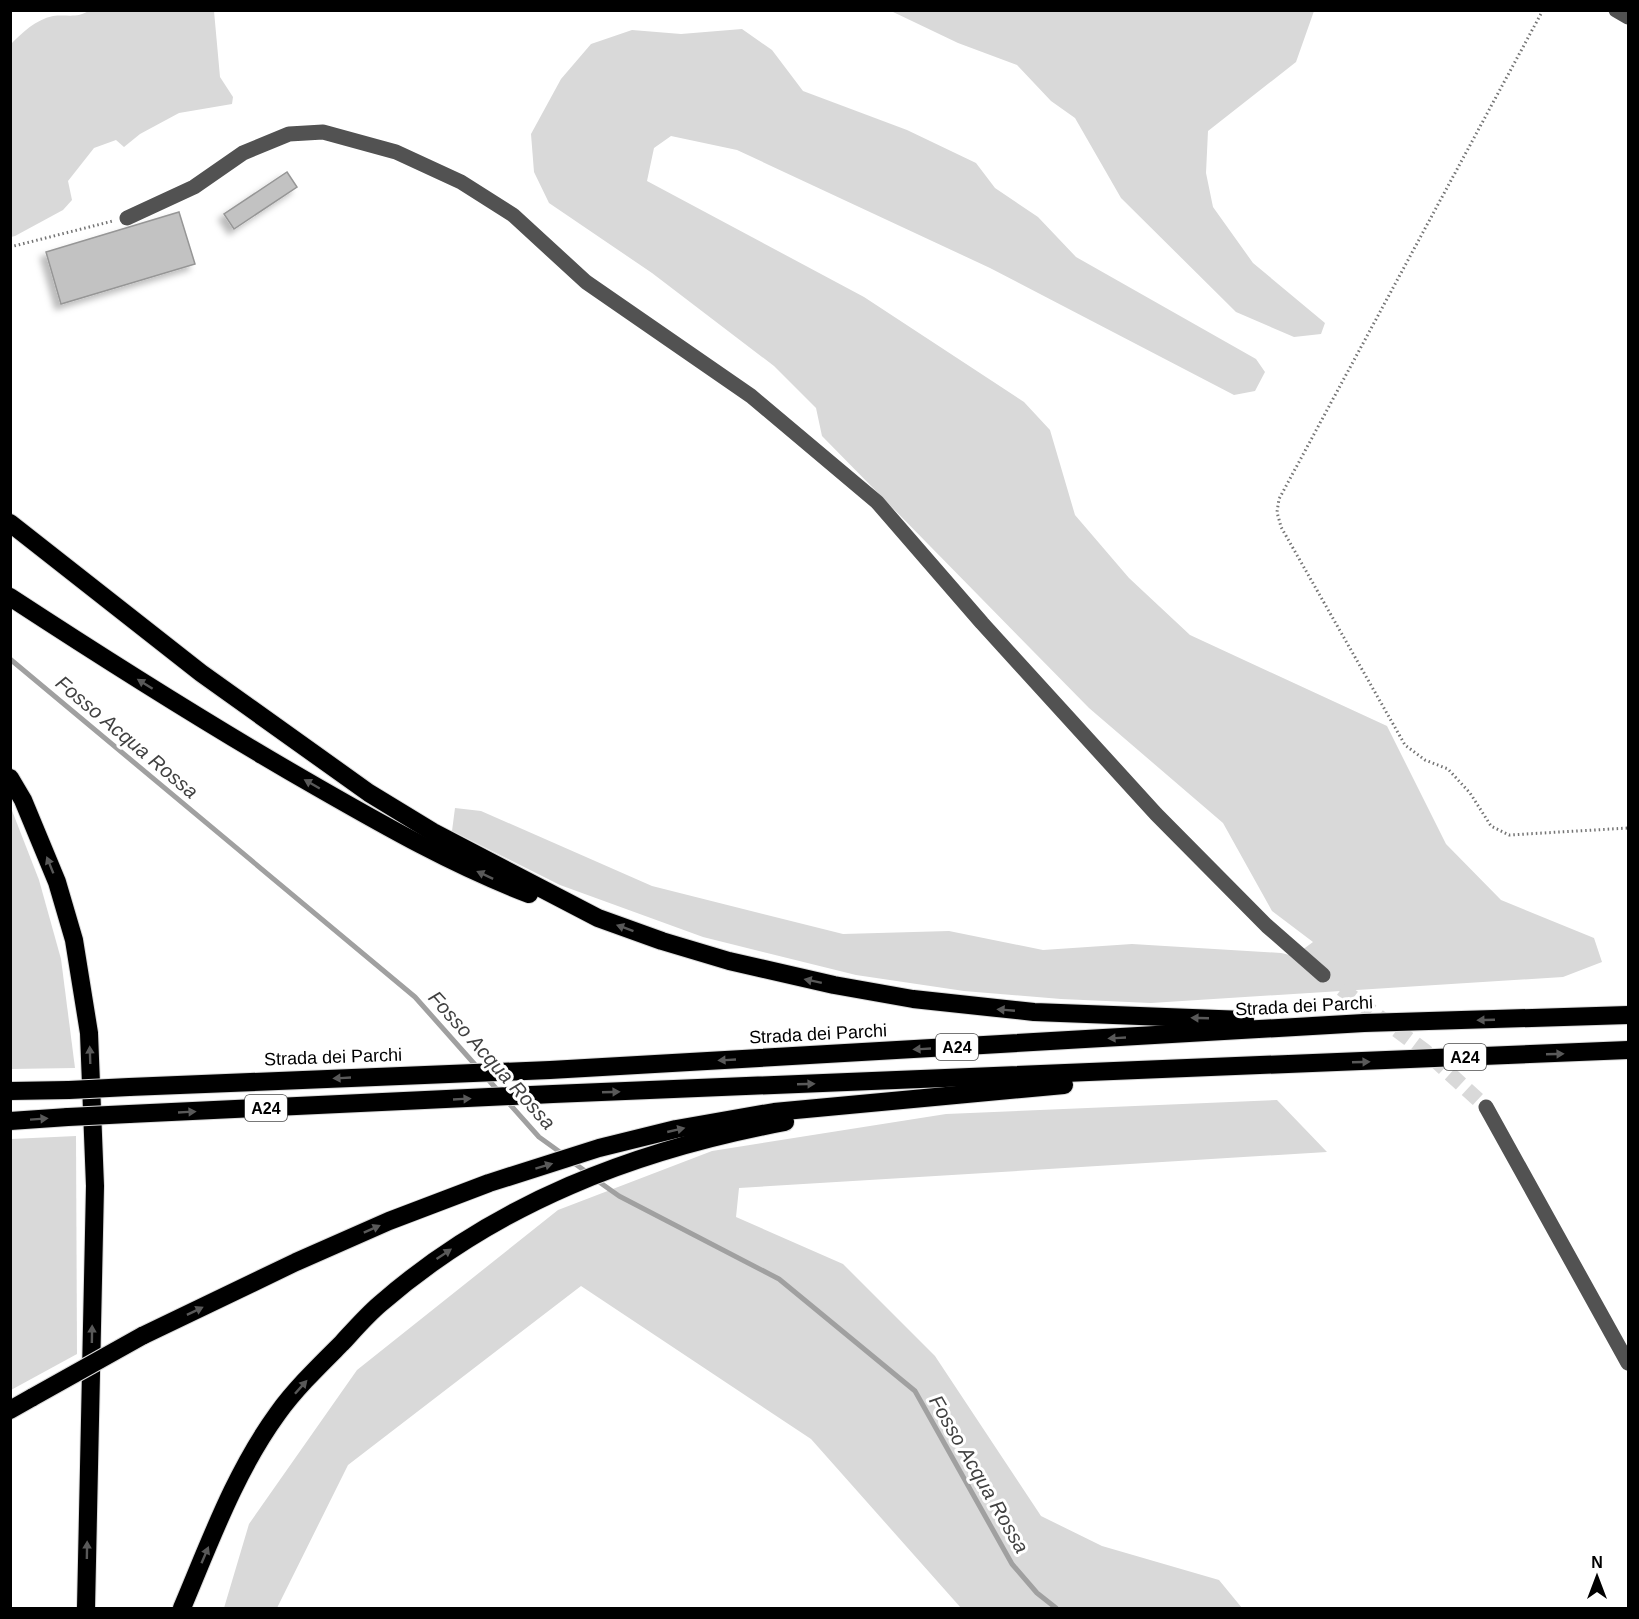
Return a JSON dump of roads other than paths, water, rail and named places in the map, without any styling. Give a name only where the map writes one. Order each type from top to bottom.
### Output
[{"type":"highway","points":[[10,523],[201,674],[369,793],[433,832],[598,918]]},
{"type":"highway","points":[[10,597],[189,712],[395,831],[515,889],[662,941],[729,961],[834,986],[923,1000],[1034,1012],[1364,1023]]},
{"type":"highway","points":[[10,778],[23,800],[57,882],[74,940],[89,1033],[95,1186],[86,1608]]},
{"type":"highway","name":"Strada dei Parchi","points":[[10,1091],[550,1070],[1364,1023],[1629,1015]]},
{"type":"highway","name":"A24","points":[[10,1121],[553,1094],[1629,1050]]},
{"type":"highway","points":[[10,1410],[142,1336],[338,1244],[390,1221],[489,1183],[598,1148],[687,1127],[774,1112],[1302,1064]]},
{"type":"highway","points":[[182,1608],[237,1479],[278,1413],[379,1305],[433,1262],[483,1228],[571,1183],[686,1145],[752,1128],[969,1094]]},
{"type":"lane","points":[[1616,10],[1629,17]]},
{"type":"lane","points":[[127,218],[194,187],[243,153],[289,134],[323,132],[396,152],[461,183],[513,215],[586,282],[751,396],[877,502],[982,624],[1156,814],[1267,926],[1323,975]]},
{"type":"lane","points":[[1486,1107],[1629,1363]]},
{"type":"waterway","name":"Fosso Acqua Rossa","points":[[10,659],[415,997],[478,1068]]},
{"type":"waterway","name":"Fosso Acqua Rossa","points":[[486,1077],[500,1093]]},
{"type":"waterway","name":"Fosso Acqua Rossa","points":[[506,1100],[539,1137],[564,1155]]},
{"type":"waterway","name":"Fosso Acqua Rossa","points":[[571,1161],[588,1173]]},
{"type":"waterway","name":"Fosso Acqua Rossa","points":[[595,1179],[619,1196],[779,1279],[915,1391],[1012,1564],[1037,1593],[1056,1608]]},
{"type":"tunnel","points":[[1323,975],[1425,1051],[1486,1107]]}]
